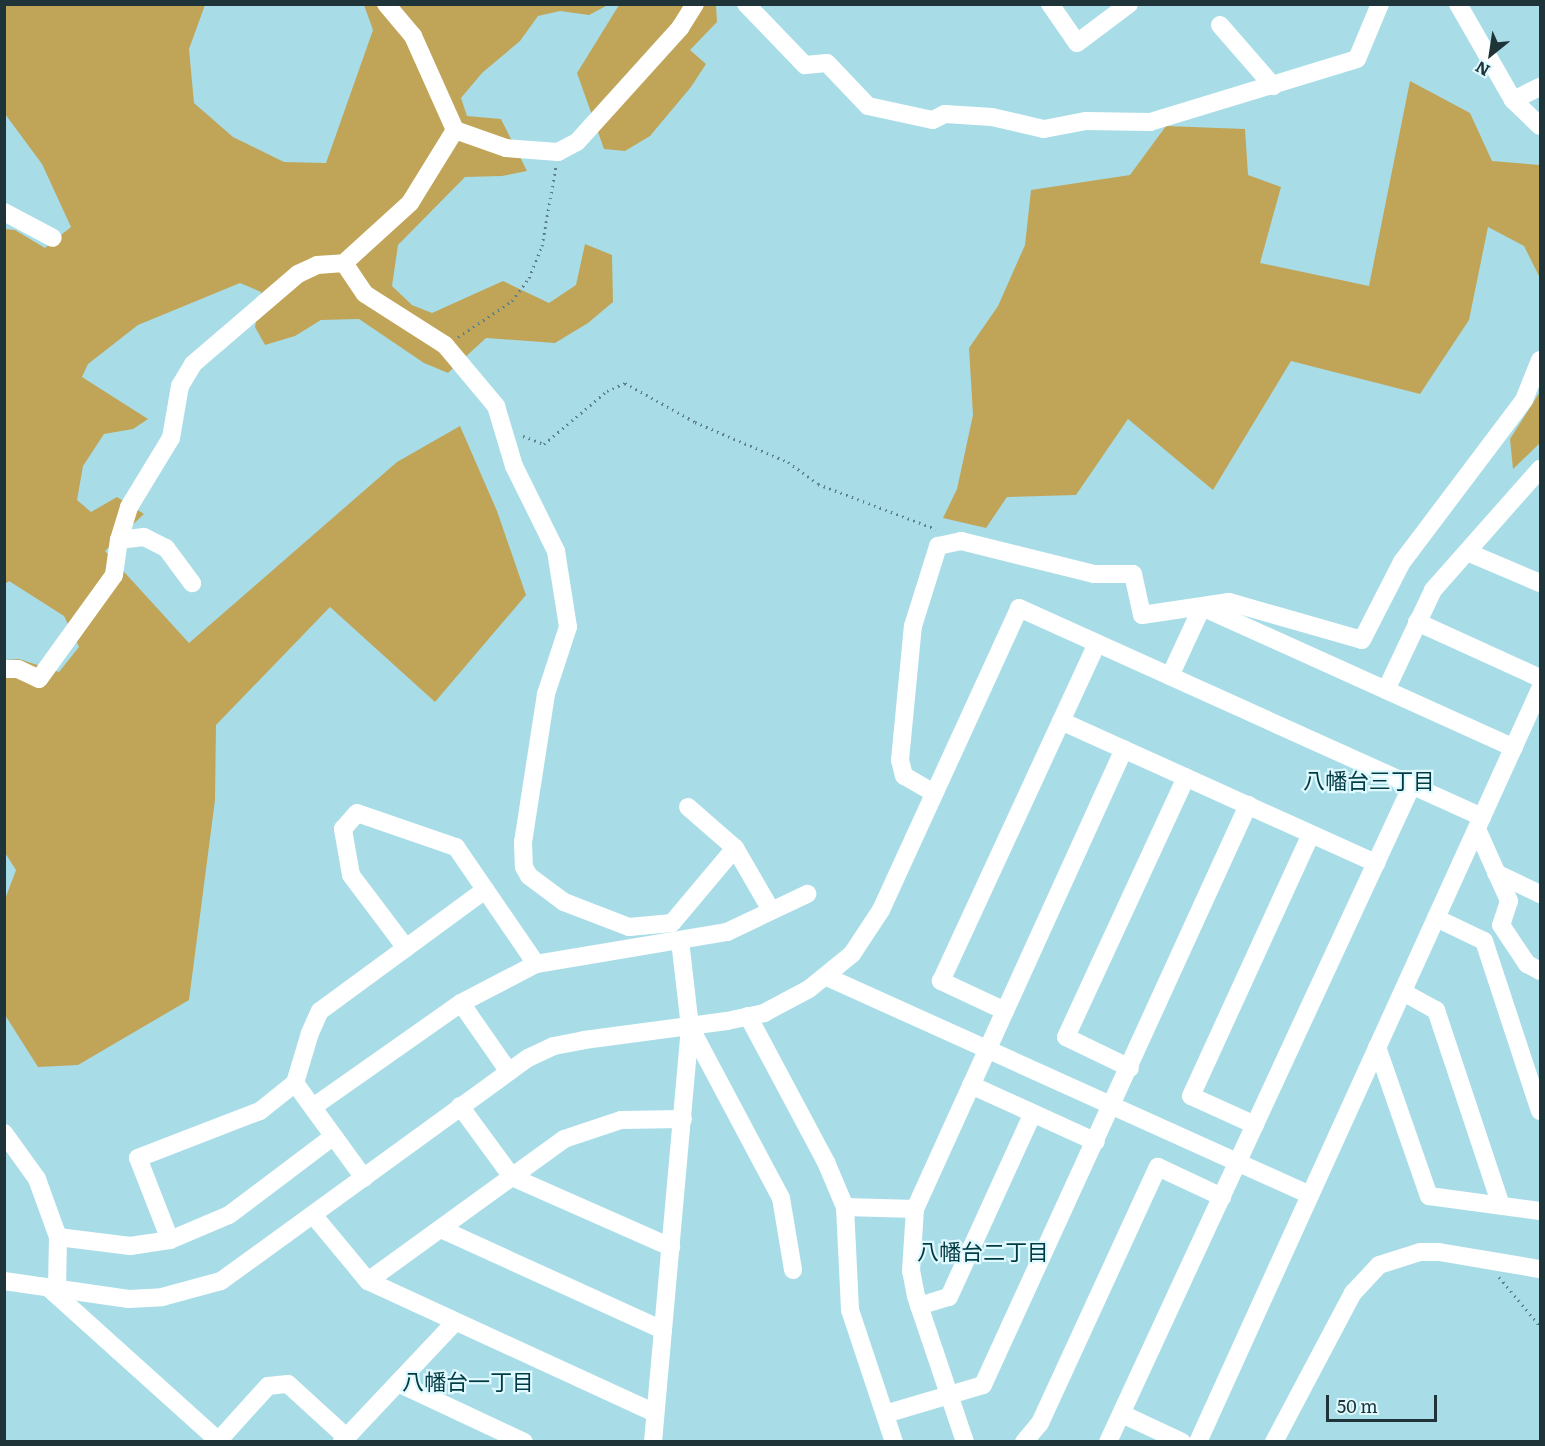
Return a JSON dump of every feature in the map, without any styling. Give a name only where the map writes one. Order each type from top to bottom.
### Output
[{"type":"street","points":[[386,4],[413,36],[455,130],[506,148],[558,152],[577,142],[680,28],[694,4]]},
{"type":"street","points":[[746,4],[805,65],[827,63],[867,106],[933,120],[945,114],[992,117],[1044,129],[1086,121],[1150,122],[1358,59],[1380,4]]},
{"type":"street","points":[[1050,4],[1077,43],[1129,4]]},
{"type":"street","points":[[1458,4],[1513,100],[1540,126]]},
{"type":"street","points":[[1220,25],[1273,86]]},
{"type":"street","points":[[1513,100],[1540,87]]},
{"type":"street","points":[[4,669],[18,669],[39,679],[114,575],[118,540],[129,507],[171,438],[180,386],[193,364],[298,274],[317,265],[344,263],[410,203],[455,130]]},
{"type":"street","points":[[4,212],[53,238]]},
{"type":"street","points":[[344,263],[365,294],[445,345],[496,406],[514,466],[556,552],[567,620],[546,694],[523,842],[524,867],[529,876],[564,902],[629,927],[672,923],[735,848]]},
{"type":"street","points":[[934,793],[904,776],[900,760],[913,626],[938,546],[961,541],[1094,574],[1132,574],[1142,615],[1229,602],[1362,640],[1402,562],[1524,400],[1540,360]]},
{"type":"street","points":[[1386,690],[1433,590],[1467,552],[1534,486],[1540,469]]},
{"type":"street","points":[[118,540],[144,537],[166,549],[192,583]]},
{"type":"street","points":[[1467,552],[1540,583]]},
{"type":"street","points":[[1170,676],[1202,607]]},
{"type":"street","points":[[1202,607],[1514,748]]},
{"type":"street","points":[[4,1281],[129,1299],[162,1298],[196,1290],[231,1275],[314,1216],[460,1106],[509,1072],[555,1046],[690,1027],[748,1016],[774,1007],[827,977],[852,954],[881,910],[1019,608],[1412,785],[1479,823],[1496,873],[1509,902],[1502,925],[1527,963],[1540,971]]},
{"type":"street","points":[[1417,622],[1540,678]]},
{"type":"street","points":[[1005,1011],[941,981],[1097,643]]},
{"type":"street","points":[[1198,1442],[1540,689]]},
{"type":"street","points":[[1061,720],[1376,863]]},
{"type":"street","points":[[965,1442],[919,1306],[911,1271],[915,1209],[1124,749]]},
{"type":"street","points":[[1130,1068],[1066,1037],[1186,777]]},
{"type":"street","points":[[1108,1442],[1412,785]]},
{"type":"street","points":[[885,1414],[983,1385],[1113,1106],[1248,805]]},
{"type":"street","points":[[688,807],[735,848],[771,910]]},
{"type":"street","points":[[406,948],[351,875],[343,829],[357,813],[456,847],[536,964]]},
{"type":"street","points":[[1255,1125],[1191,1096],[1311,834]]},
{"type":"street","points":[[1496,873],[1540,894]]},
{"type":"street","points":[[170,1240],[138,1158],[260,1111],[295,1083],[320,1011],[485,890]]},
{"type":"street","points":[[313,1107],[461,1004],[536,964],[727,932],[807,894]]},
{"type":"street","points":[[1436,918],[1484,941],[1539,1104]]},
{"type":"street","points":[[653,1442],[690,1027],[680,941]]},
{"type":"street","points":[[827,977],[1310,1195]]},
{"type":"street","points":[[1403,992],[1436,1010],[1500,1205]]},
{"type":"street","points":[[461,1004],[509,1072]]},
{"type":"street","points":[[748,1016],[826,1162],[845,1208],[850,1310],[894,1442]]},
{"type":"street","points":[[690,1027],[781,1198],[793,1270]]},
{"type":"street","points":[[1377,1047],[1429,1196],[1540,1211]]},
{"type":"street","points":[[295,1083],[364,1178]]},
{"type":"street","points":[[971,1085],[1096,1142]]},
{"type":"street","points":[[460,1106],[512,1177],[671,1247]]},
{"type":"street","points":[[919,1306],[949,1297],[1033,1113]]},
{"type":"street","points":[[368,1281],[564,1139],[594,1127],[621,1120],[683,1119]]},
{"type":"street","points":[[4,1133],[37,1179],[58,1237],[53,1289]]},
{"type":"street","points":[[58,1237],[130,1245],[170,1240],[229,1215],[334,1136]]},
{"type":"street","points":[[1024,1442],[1040,1423],[1158,1167],[1222,1197]]},
{"type":"street","points":[[845,1208],[915,1209]]},
{"type":"street","points":[[314,1216],[368,1281],[454,1323],[655,1413]]},
{"type":"street","points":[[441,1229],[663,1330]]},
{"type":"street","points":[[1274,1442],[1353,1293],[1368,1274],[1393,1259],[1420,1252],[1540,1269]]},
{"type":"street","points":[[53,1289],[220,1441],[268,1386],[288,1384],[344,1439],[454,1323]]},
{"type":"street","points":[[398,1383],[524,1442]]},
{"type":"street","points":[[1122,1414],[1182,1442]]},
{"type":"path","points":[[445,345],[512,301],[529,278],[542,246],[558,152]]},
{"type":"path","points":[[501,423],[532,442],[544,444],[607,391],[625,383],[695,422],[788,462],[818,484],[936,529],[938,546]]},
{"type":"path","points":[[1484,1260],[1540,1326]]},
{"type":"shaded area","points":[[5,5],[205,5],[189,49],[194,103],[233,137],[284,162],[326,163],[373,30],[364,5],[608,5],[589,15],[560,11],[538,16],[520,41],[482,73],[461,98],[467,116],[501,119],[527,171],[502,176],[465,177],[398,245],[392,286],[412,305],[432,313],[503,281],[549,303],[576,285],[585,244],[612,255],[613,302],[588,323],[555,343],[486,338],[448,373],[424,363],[359,319],[321,320],[295,336],[265,345],[255,327],[261,292],[240,283],[138,325],[88,364],[82,377],[148,419],[133,429],[104,434],[83,466],[77,500],[91,512],[117,497],[144,514],[105,551],[189,643],[397,462],[460,426],[497,511],[526,595],[435,702],[330,607],[216,725],[215,800],[189,1000],[78,1065],[38,1067],[5,1015],[4,902],[16,870],[5,853],[5,660],[19,659],[59,672],[79,647],[64,616],[9,581],[5,584],[5,229],[15,230],[45,248],[71,227],[42,164],[5,114]]},
{"type":"shaded area","points":[[619,5],[716,5],[717,22],[690,50],[706,64],[691,87],[650,136],[625,151],[604,149],[577,73]]},
{"type":"shaded area","points":[[1410,81],[1470,113],[1492,161],[1540,165],[1540,278],[1524,246],[1488,227],[1469,320],[1420,394],[1291,361],[1213,490],[1128,419],[1076,495],[1007,497],[986,528],[943,518],[957,489],[973,415],[969,348],[998,306],[1025,245],[1031,190],[1130,175],[1166,126],[1245,129],[1248,175],[1281,187],[1260,263],[1369,286]]},
{"type":"shaded area","points":[[1540,392],[1540,443],[1513,469],[1510,439]]},
{"type":"district","name":"八幡台三丁目","points":[[1369,780]]},
{"type":"district","name":"八幡台二丁目","points":[[983,1251]]},
{"type":"district","name":"八幡台一丁目","points":[[468,1381]]}]
